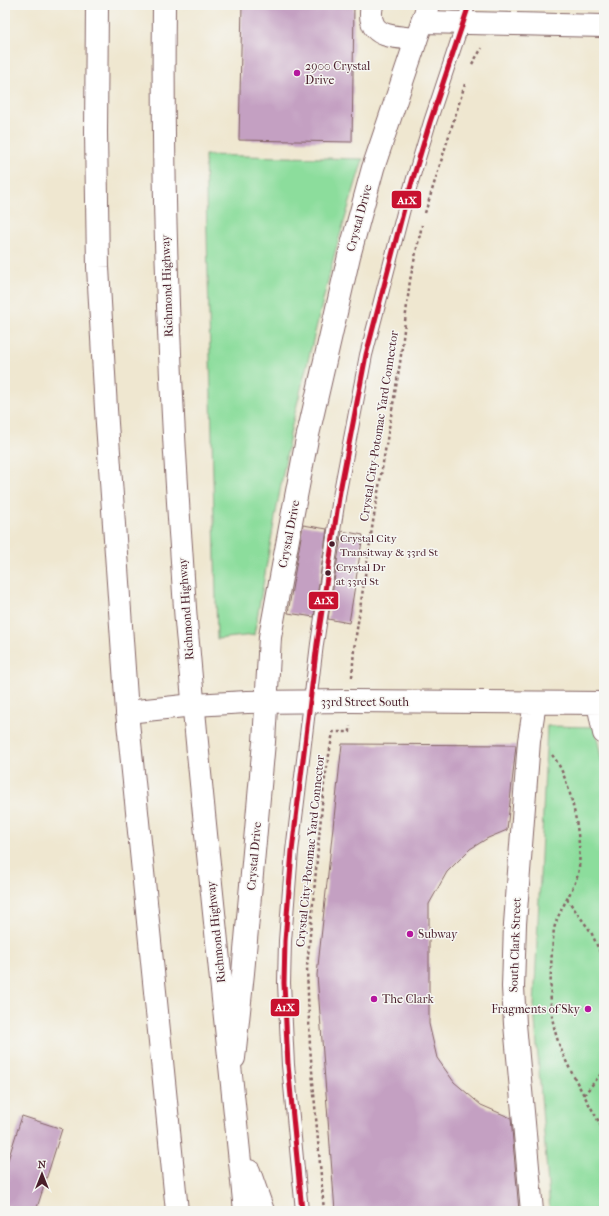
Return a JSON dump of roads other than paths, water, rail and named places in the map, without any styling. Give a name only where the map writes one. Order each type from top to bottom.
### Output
[{"type":"main road","points":[[97,5],[96,132],[98,267],[126,712],[177,1211]]},
{"type":"main road","name":"Richmond Highway","points":[[164,5],[165,207],[169,349],[177,493],[197,743],[232,1078],[244,1211]]},
{"type":"main road","points":[[372,5],[372,21],[375,28],[382,34],[422,22],[466,14],[492,24],[604,26]]},
{"type":"main road","name":"Crystal Drive","points":[[232,1078],[243,973],[267,702],[270,637],[307,439],[349,256],[371,175],[422,22]]},
{"type":"main road","name":"33rd Street South","points":[[126,712],[194,705],[267,702],[601,703]]},
{"type":"main road","name":"South Clark Street","points":[[532,1211],[513,987],[515,924],[529,741],[534,703]]},
{"type":"main road","points":[[601,703],[604,733]]},
{"type":"main road","points":[[237,1138],[263,1211]]},
{"type":"lane","points":[[302,1211],[288,1065],[284,983],[292,851],[310,702],[340,491],[366,355],[405,205],[430,122],[466,14]]},
{"type":"place","name":"2900 Crystal Drive","points":[[297,73]]},
{"type":"place","name":"Crystal City Transitway & 33rd St","points":[[332,544]]},
{"type":"place","name":"Crystal Dr at 33rd St","points":[[328,573]]},
{"type":"place","name":"Subway","points":[[410,934]]},
{"type":"place","name":"The Clark","points":[[374,999]]},
{"type":"place","name":"Fragments of Sky","points":[[588,1009]]}]
